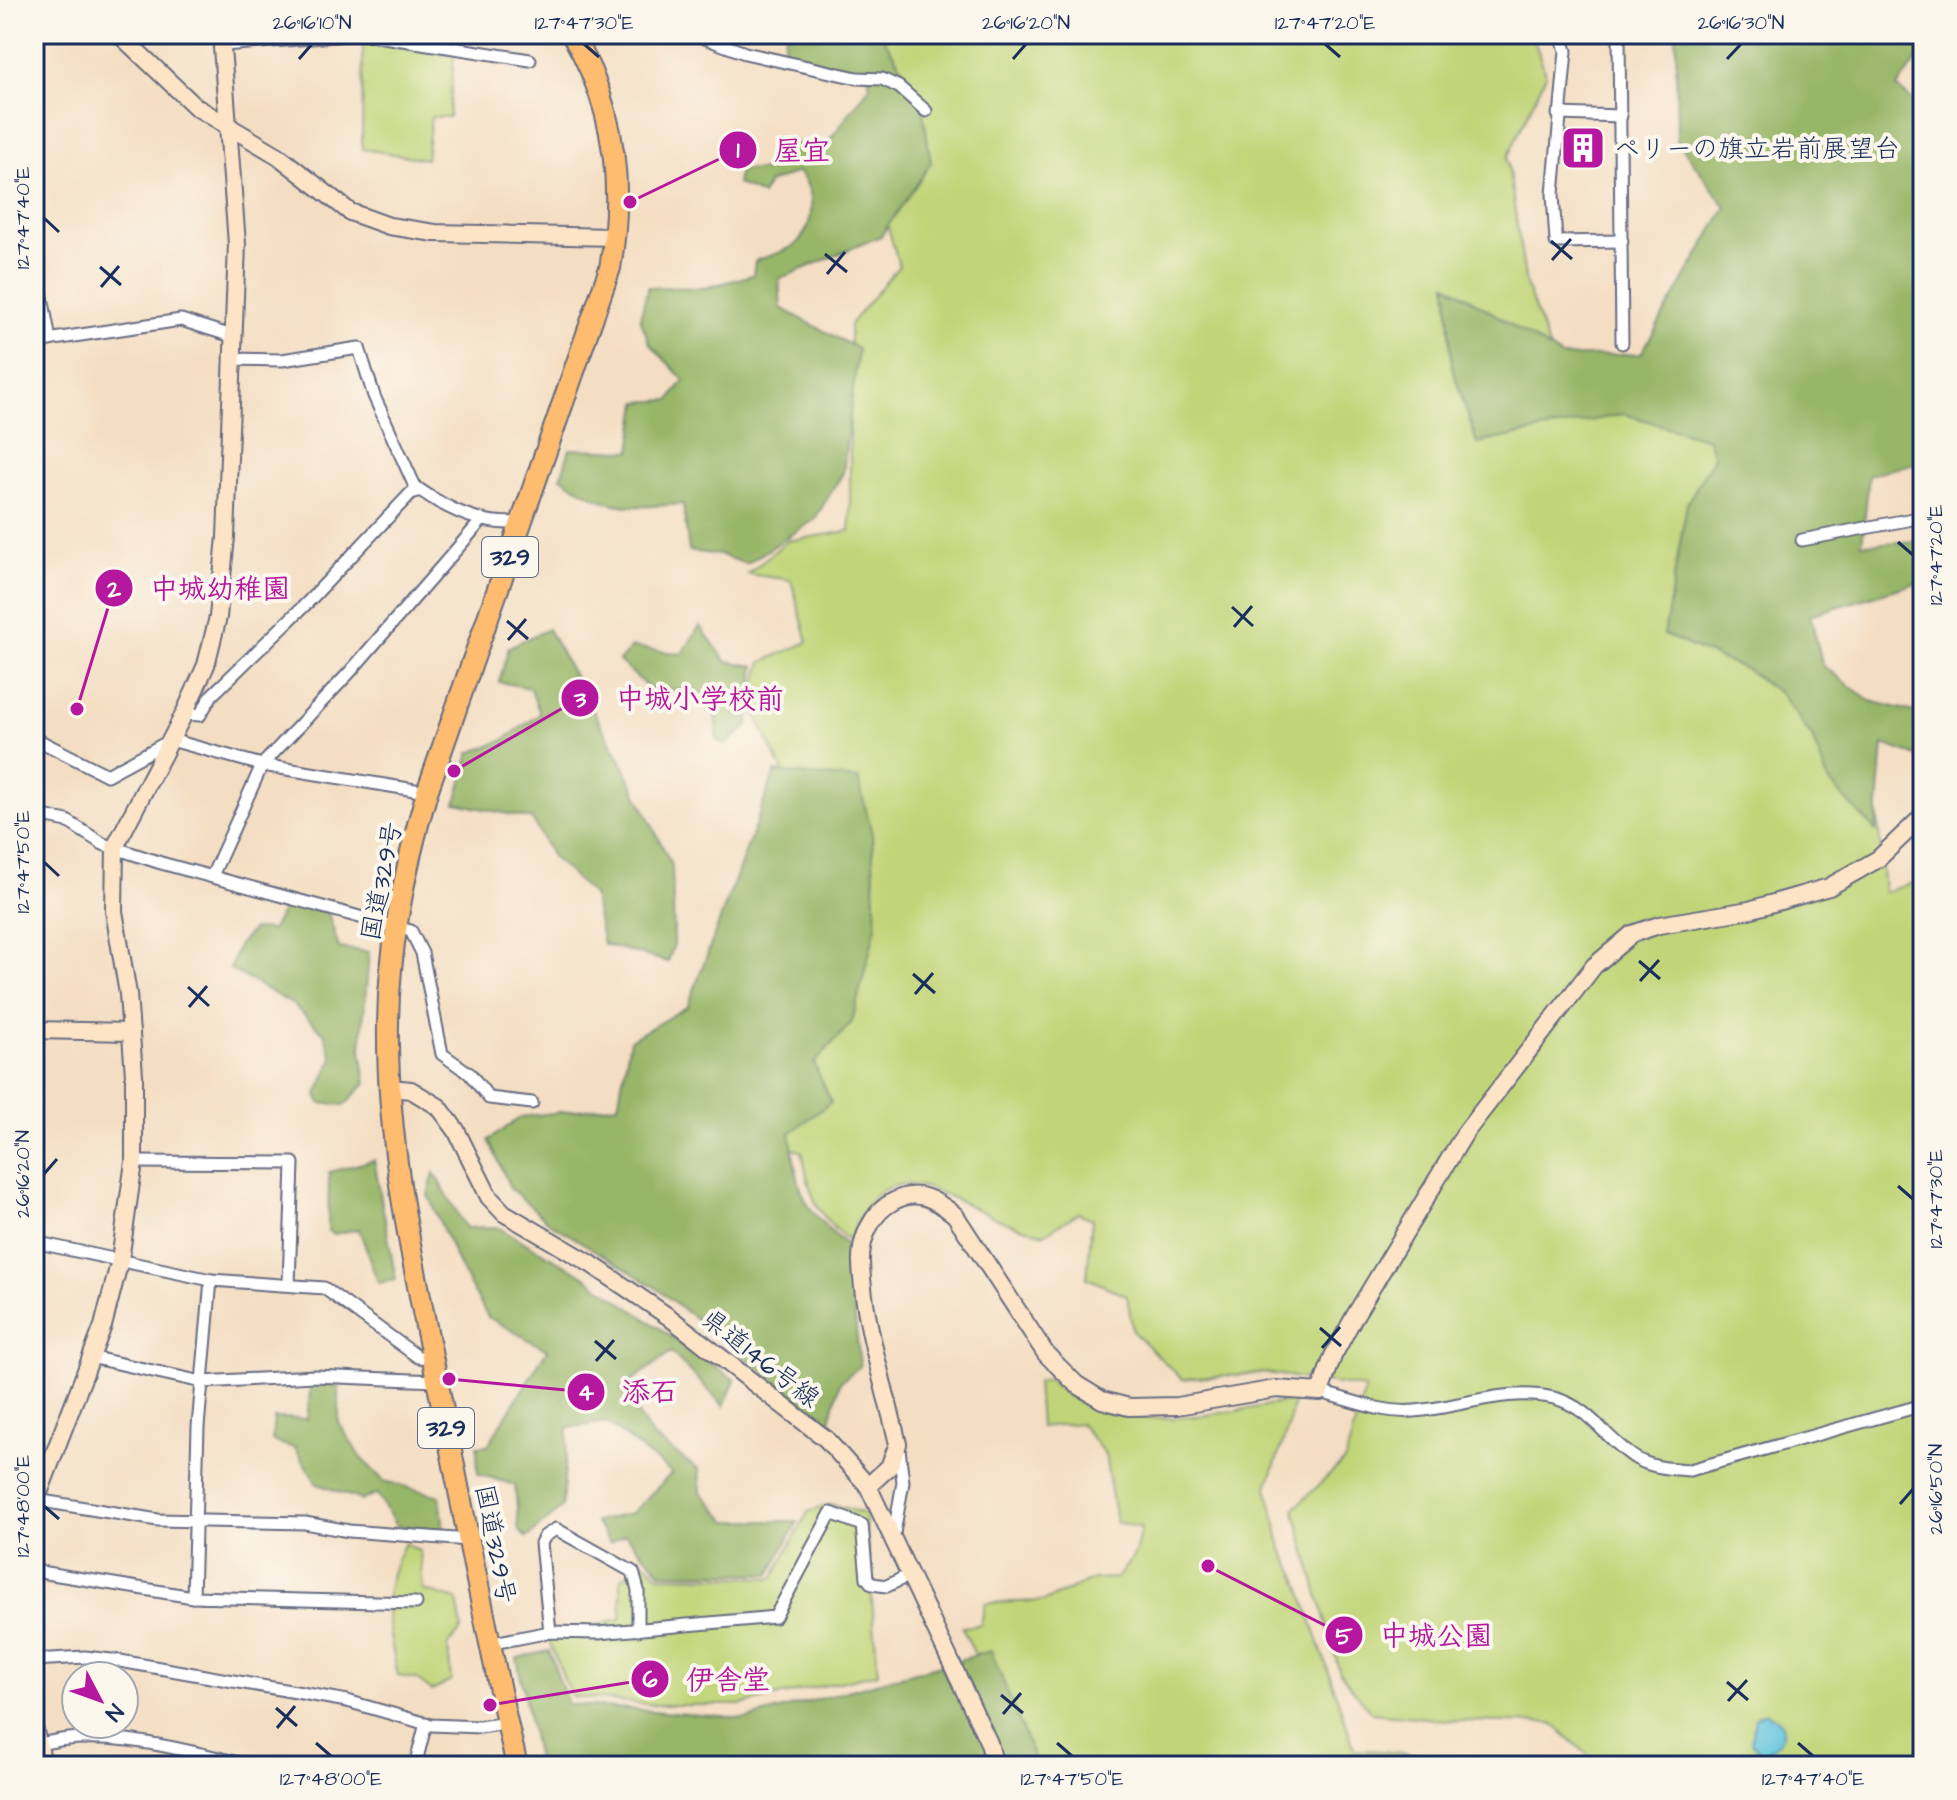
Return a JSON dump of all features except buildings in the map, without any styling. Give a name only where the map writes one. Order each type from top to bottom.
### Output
[{"type":"highway","name":"国道329号","points":[[517,1766],[488,1644],[405,1228],[388,1024],[396,925],[408,861],[427,792],[600,303],[615,237],[618,197],[608,120],[596,83],[572,34]]},
{"type":"street","points":[[119,34],[196,107],[277,155],[350,212],[389,226],[435,233],[615,237]]},
{"type":"street","points":[[469,1540],[364,1533],[305,1523],[158,1520],[35,1503],[103,1326],[120,1260],[134,1162],[131,1032],[114,911],[115,847],[206,665],[218,617],[226,537],[237,244],[231,126],[222,40],[363,34],[423,40],[499,57],[530,60]]},
{"type":"street","points":[[694,34],[745,53],[857,78],[882,79],[899,87],[926,111]]},
{"type":"street","points":[[1561,34],[1566,51],[1553,194],[1556,242],[1622,241]]},
{"type":"street","points":[[1619,34],[1622,343]]},
{"type":"street","points":[[1558,114],[1621,116]]},
{"type":"street","points":[[34,253],[50,340]]},
{"type":"street","points":[[34,342],[181,320],[235,337]]},
{"type":"street","points":[[234,359],[282,360],[359,348],[374,396],[417,491]]},
{"type":"street","points":[[184,714],[200,715],[212,695],[308,602],[396,506],[417,491],[448,509],[482,520],[507,524],[522,522]]},
{"type":"street","points":[[1802,540],[1923,517]]},
{"type":"street","points":[[212,876],[262,765],[359,661],[482,520]]},
{"type":"street","points":[[34,738],[107,775],[171,740],[262,765],[427,792]]},
{"type":"street","points":[[34,814],[67,821],[103,844],[411,931],[422,953],[442,1054],[470,1074],[489,1098],[532,1103]]},
{"type":"street","points":[[1320,1392],[1333,1356],[1354,1317],[1465,1133],[1541,1031],[1604,956],[1632,934],[1659,925],[1749,910],[1829,887],[1878,859],[1923,816]]},
{"type":"street","points":[[34,1030],[131,1032]]},
{"type":"street","name":"県道146号線","points":[[391,1088],[411,1090],[439,1107],[456,1130],[489,1197],[504,1213],[591,1264],[669,1317],[826,1439],[868,1486],[989,1743],[995,1766]]},
{"type":"street","points":[[134,1162],[293,1163],[289,1285]]},
{"type":"street","points":[[893,1539],[903,1482],[860,1261],[871,1222],[882,1208],[907,1196],[934,1198],[955,1215],[1046,1354],[1076,1384],[1102,1400],[1129,1407],[1177,1406],[1276,1389],[1320,1392],[1392,1412],[1415,1411],[1505,1395],[1554,1399],[1582,1410],[1637,1459],[1667,1469],[1690,1470],[1923,1405]]},
{"type":"street","points":[[34,1242],[211,1280],[324,1288],[418,1357],[432,1358]]},
{"type":"street","points":[[193,1597],[198,1427],[211,1280]]},
{"type":"street","points":[[90,1357],[202,1382],[314,1376],[437,1381]]},
{"type":"street","points":[[868,1486],[889,1467],[898,1444]]},
{"type":"street","points":[[488,1644],[550,1632],[638,1630],[775,1617],[831,1513],[862,1525],[867,1578],[872,1584],[887,1586],[909,1575]]},
{"type":"street","points":[[550,1632],[541,1543],[556,1529],[633,1572],[638,1590],[638,1630]]},
{"type":"street","points":[[34,1571],[193,1597],[416,1603]]},
{"type":"street","points":[[34,1660],[85,1657],[120,1661],[347,1701],[426,1723],[480,1727],[507,1723]]},
{"type":"street","points":[[415,1766],[426,1723]]},
{"type":"street","points":[[34,1728],[36,1746],[44,1766]]},
{"type":"street","points":[[36,1746],[106,1737],[214,1762],[252,1766]]},
{"type":"green space","points":[[786,34],[881,34],[921,98],[931,163],[881,236],[779,279],[781,308],[858,349],[843,473],[814,520],[746,564],[721,555],[689,551],[683,504],[619,505],[593,496],[561,477],[570,449],[631,451],[638,402],[670,400],[684,380],[650,344],[640,318],[648,287],[705,288],[753,275],[755,261],[788,249],[797,243],[808,226],[811,197],[798,172],[769,183],[762,195],[737,184],[739,170],[766,170],[798,143],[822,150],[870,86],[867,70],[826,64],[783,50]]},
{"type":"green space","points":[[788,34],[1532,34],[1546,75],[1507,158],[1526,285],[1555,363],[1730,443],[1710,490],[1875,781],[1884,892],[1923,880],[1923,1766],[1600,1766],[1552,1723],[1457,1721],[1372,1713],[1340,1673],[1294,1509],[1345,1460],[1365,1388],[1267,1373],[1182,1379],[1133,1332],[1127,1296],[1087,1278],[1092,1219],[1078,1213],[1044,1234],[1002,1220],[931,1189],[912,1185],[894,1186],[877,1194],[862,1212],[849,1240],[828,1222],[815,1202],[802,1151],[761,1142],[786,778],[750,702],[762,662],[808,642],[791,580],[748,574],[787,541],[850,531],[850,324],[899,266],[884,213],[910,113],[845,55]]},
{"type":"green space","points":[[1676,34],[1923,34],[1923,51],[1897,87],[1923,110],[1923,461],[1869,475],[1862,544],[1923,541],[1923,581],[1810,615],[1823,666],[1870,701],[1923,714],[1923,758],[1883,744],[1876,831],[1829,782],[1812,737],[1782,695],[1747,670],[1664,635],[1687,503],[1714,457],[1708,439],[1624,414],[1477,443],[1452,367],[1447,284],[1562,357],[1641,354],[1726,207],[1677,140]]},
{"type":"green space","points":[[363,42],[454,55],[449,117],[431,117],[426,159],[362,149]]},
{"type":"green space","points":[[700,626],[726,661],[755,666],[748,726],[725,745],[717,740],[714,699],[692,689],[651,690],[619,661],[632,647],[682,654]]},
{"type":"green space","points":[[548,629],[621,761],[672,866],[674,944],[668,962],[603,944],[593,895],[552,857],[532,819],[456,803],[470,753],[502,741],[540,714],[530,688],[499,682],[509,647]]},
{"type":"green space","points":[[775,772],[858,779],[872,834],[876,926],[852,1022],[814,1063],[831,1102],[790,1133],[799,1184],[810,1208],[847,1245],[860,1366],[840,1382],[829,1424],[655,1287],[550,1223],[510,1188],[489,1140],[521,1117],[618,1105],[630,1040],[688,1006]]},
{"type":"green space","points":[[286,902],[328,913],[339,948],[369,952],[361,1049],[366,1083],[345,1105],[320,1103],[317,1094],[333,1058],[324,1033],[292,1004],[230,969],[238,946],[253,929],[272,930]]},
{"type":"green space","points":[[374,1160],[396,1280],[378,1283],[359,1229],[334,1234],[328,1231],[329,1172]]},
{"type":"green space","points":[[434,1173],[466,1228],[497,1227],[581,1274],[735,1380],[724,1406],[671,1352],[621,1389],[653,1437],[699,1470],[701,1492],[728,1521],[798,1521],[770,1574],[662,1573],[625,1534],[610,1543],[595,1522],[632,1513],[672,1473],[606,1422],[568,1428],[562,1507],[527,1538],[519,1531],[515,1485],[478,1474],[477,1446],[488,1445],[547,1350],[488,1317],[460,1268],[428,1195]]},
{"type":"green space","points":[[1049,1379],[1072,1398],[1100,1410],[1131,1417],[1200,1416],[1294,1400],[1286,1434],[1267,1487],[1282,1549],[1297,1578],[1355,1750],[1497,1766],[1023,1766],[1017,1744],[962,1627],[981,1625],[985,1603],[1045,1601],[1094,1579],[1117,1578],[1135,1554],[1141,1528],[1116,1522],[1105,1454],[1080,1423],[1040,1427],[1037,1382]]},
{"type":"green space","points":[[311,1383],[339,1387],[339,1423],[360,1457],[384,1481],[440,1496],[444,1530],[396,1526],[377,1494],[361,1500],[317,1484],[295,1448],[272,1441],[274,1418],[307,1419]]},
{"type":"green space","points":[[832,1504],[865,1514],[878,1673],[740,1705],[655,1705],[571,1696],[547,1636],[621,1619],[621,1579],[643,1561],[660,1576],[773,1578],[808,1512]]},
{"type":"green space","points":[[405,1543],[420,1551],[423,1590],[457,1600],[462,1629],[448,1646],[451,1681],[432,1691],[416,1679],[398,1676],[388,1623],[391,1578]]},
{"type":"green space","points":[[549,1651],[568,1704],[747,1719],[991,1651],[1037,1766],[538,1766],[517,1658]]},
{"type":"water","points":[[1766,1712],[1780,1722],[1783,1734],[1774,1746],[1761,1753],[1751,1742],[1755,1717]]},
{"type":"place","name":"ペリーの旗立岩前展望台","points":[[1583,148]]},
{"type":"place","name":"屋宜","points":[[630,202]]},
{"type":"place","name":"中城幼稚園","points":[[77,709]]},
{"type":"place","name":"中城小学校前","points":[[454,771]]},
{"type":"place","name":"添石","points":[[449,1379]]},
{"type":"place","name":"中城公園","points":[[1208,1566]]},
{"type":"place","name":"伊舎堂","points":[[490,1705]]}]
